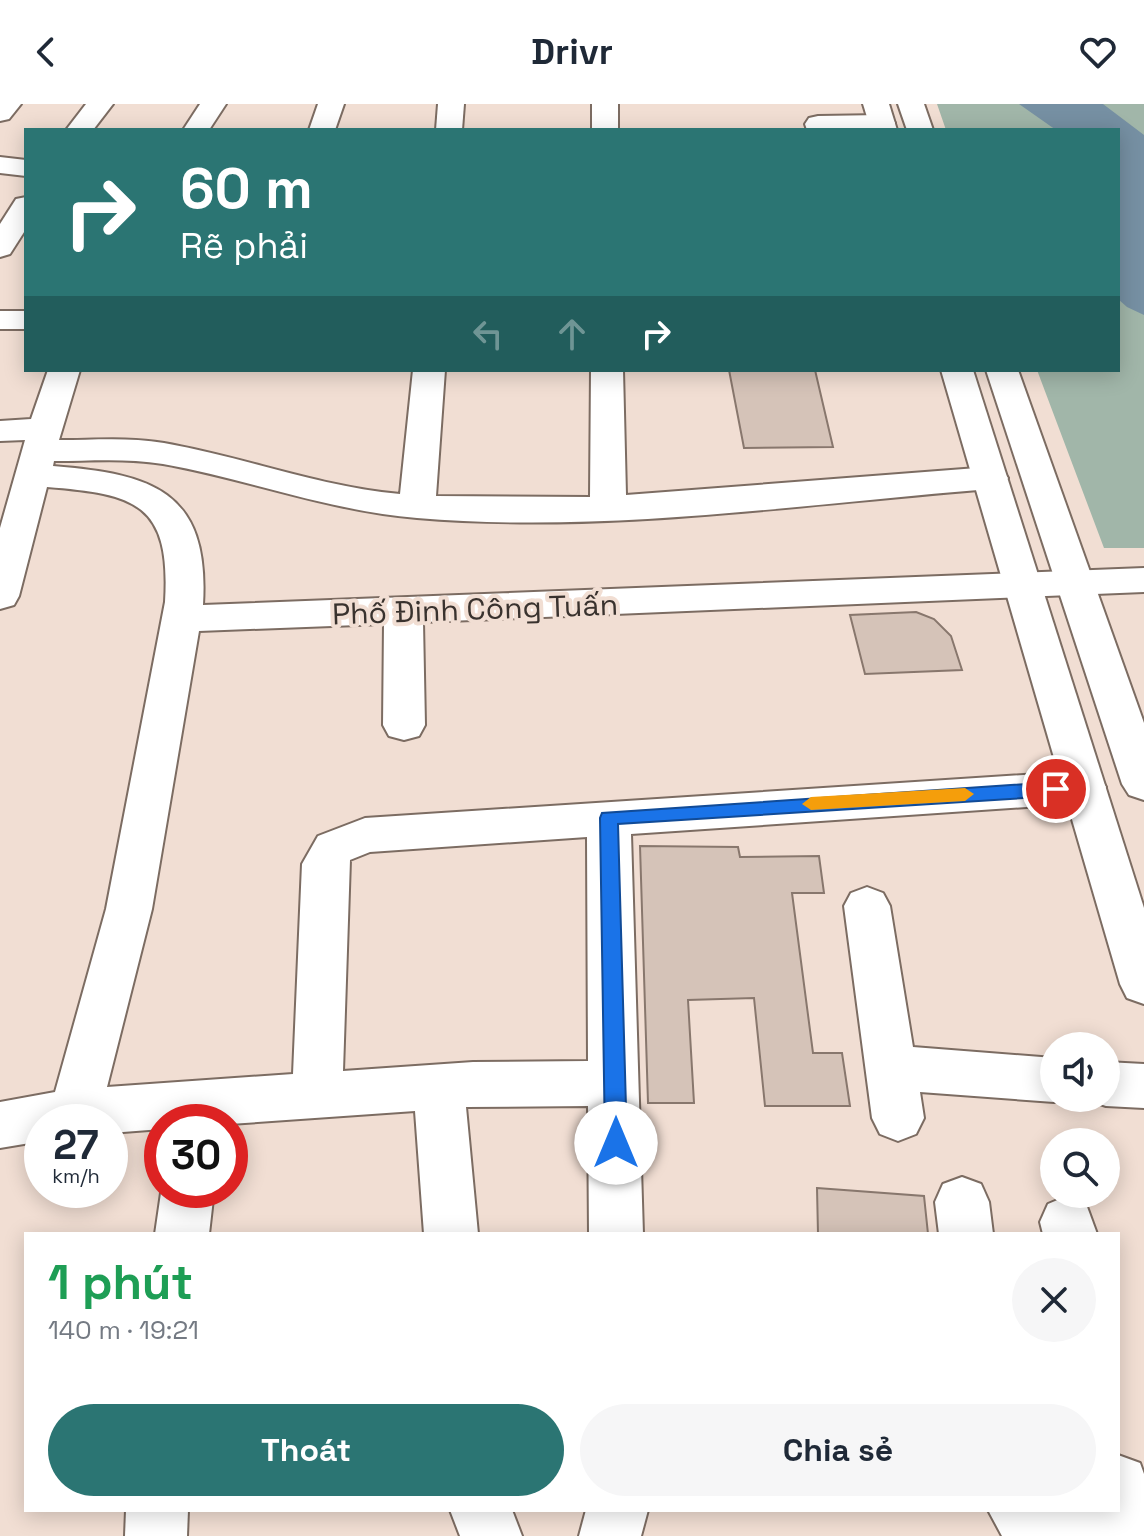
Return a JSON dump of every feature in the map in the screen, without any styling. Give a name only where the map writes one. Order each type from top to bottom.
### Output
[{"type":"street","points":[[0,113],[8,104]]},
{"type":"street","points":[[81,128],[100,104]]},
{"type":"street","points":[[197,128],[213,104]]},
{"type":"street","points":[[323,128],[331,104]]},
{"type":"street","points":[[449,128],[451,104]]},
{"type":"street","points":[[605,104],[605,128]]},
{"type":"street","points":[[911,104],[919,128]]},
{"type":"street","points":[[817,119],[881,119]]},
{"type":"street","points":[[0,165],[24,168]]},
{"type":"street","points":[[0,203],[24,205]]},
{"type":"street","points":[[0,248],[24,208]]},
{"type":"street","points":[[0,320],[24,320]]},
{"type":"street","points":[[0,596],[38,451],[63,372]]},
{"type":"street","points":[[417,507],[429,372]]},
{"type":"street","points":[[607,372],[608,507]]},
{"type":"street","points":[[958,372],[1144,984]]},
{"type":"street","points":[[1003,372],[1144,784]]},
{"type":"street","points":[[0,431],[88,480],[145,493],[171,518],[187,580],[129,909],[77,1104]]},
{"type":"street","points":[[38,451],[160,454],[359,500],[417,507],[505,511],[608,507],[990,478]]},
{"type":"street","name":"Phố Đinh Công Tuấn","points":[[182,619],[1144,580]]},
{"type":"street","points":[[403,612],[404,725]]},
{"type":"street","points":[[317,1096],[325,864],[334,848],[365,835],[1084,787]]},
{"type":"street","points":[[609,818],[616,1232]]},
{"type":"street","points":[[867,906],[898,1118]]},
{"type":"street","points":[[892,1068],[1040,1079]]},
{"type":"street","points":[[248,1106],[317,1096],[439,1087],[615,1083]]},
{"type":"street","points":[[1120,1085],[1144,1086]]},
{"type":"street","points":[[439,1087],[451,1232]]},
{"type":"street","points":[[0,1125],[24,1121]]},
{"type":"street","points":[[182,1232],[185,1208]]},
{"type":"street","points":[[156,1536],[157,1512]]},
{"type":"street","points":[[482,1512],[491,1536]]},
{"type":"street","points":[[610,1536],[616,1512]]},
{"type":"street","points":[[1021,1512],[1030,1520],[1129,1514]]},
{"type":"green space","points":[[937,104],[1144,104],[1144,548],[1104,548],[1038,372],[1120,372],[1120,128],[945,128]]},
{"type":"water","points":[[1019,104],[1103,104],[1144,135],[1144,315],[1120,301],[1120,128],[1053,128]]},
{"type":"building","points":[[729,372],[815,372],[833,447],[744,448]]},
{"type":"building","points":[[916,612],[934,619],[951,636],[962,670],[865,674],[850,615]]},
{"type":"building","points":[[640,846],[738,847],[740,857],[819,856],[824,893],[792,893],[813,1053],[842,1053],[850,1106],[765,1106],[754,998],[688,1000],[694,1103],[648,1103]]},
{"type":"building","points":[[817,1188],[924,1196],[928,1232],[818,1232]]},
{"type":"slow traffic","points":[[811,804],[965,794]]},
{"type":"route","points":[[616,1143],[609,818],[1056,789]]}]
